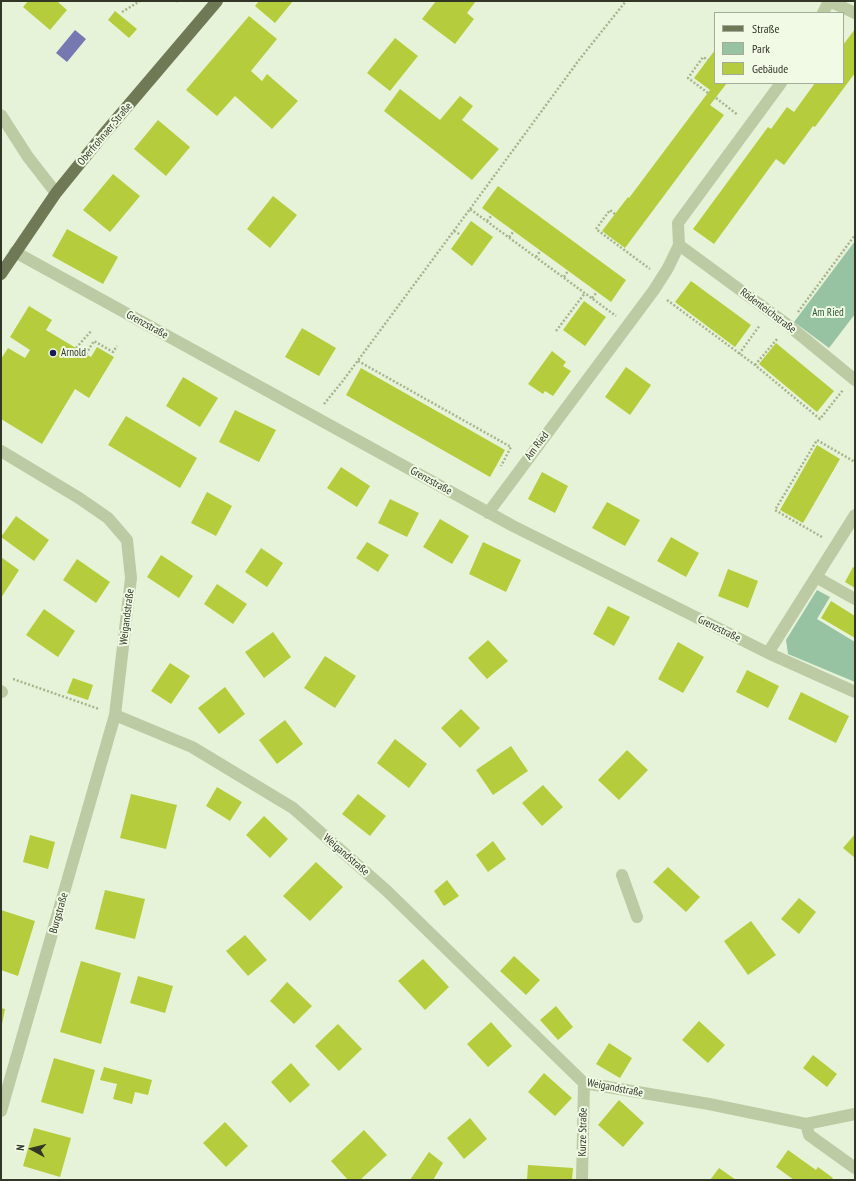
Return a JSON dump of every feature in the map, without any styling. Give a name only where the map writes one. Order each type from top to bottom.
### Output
[{"type":"main road","name":"Oberfrohnaer Straße","points":[[1,274],[56,193],[103,135],[217,1]]},
{"type":"street","points":[[824,12],[829,1],[855,13]]},
{"type":"street","name":"Am Ried","points":[[488,513],[587,381],[627,324],[654,290],[668,268],[679,245],[678,224],[780,84]]},
{"type":"street","points":[[1,115],[28,156],[56,193]]},
{"type":"street","name":"Rödenteichstraße","points":[[679,245],[788,325],[854,379]]},
{"type":"street","name":"Grenzstraße","points":[[15,252],[488,513],[768,653],[855,692]]},
{"type":"street","name":"Weigandstraße","points":[[1,451],[79,498],[108,518],[127,540],[131,578],[114,715],[192,747],[293,808],[387,891],[584,1083],[709,1104],[806,1124],[855,1115]]},
{"type":"street","points":[[768,653],[855,515]]},
{"type":"street","points":[[816,577],[855,599]]},
{"type":"street","name":"Burgstraße","points":[[1,1110],[114,715]]},
{"type":"street","points":[[622,875],[637,917]]},
{"type":"street","name":"Kurze Straße","points":[[582,1180],[584,1083]]},
{"type":"street","points":[[806,1124],[809,1135],[855,1168]]},
{"type":"path","points":[[122,12],[140,1]]},
{"type":"path","points":[[313,416],[358,361],[579,60],[626,1]]},
{"type":"path","points":[[708,60],[704,57],[688,78],[708,93]]},
{"type":"path","points":[[716,98],[751,125]]},
{"type":"path","points":[[470,208],[627,324]]},
{"type":"path","points":[[615,214],[610,210],[596,229],[661,278]]},
{"type":"path","points":[[487,221],[492,215]]},
{"type":"path","points":[[454,230],[461,236]]},
{"type":"path","points":[[509,237],[514,231]]},
{"type":"path","points":[[755,365],[788,325],[855,235]]},
{"type":"path","points":[[536,257],[541,250]]},
{"type":"path","points":[[564,277],[568,271]]},
{"type":"path","points":[[654,290],[720,337],[820,419],[854,379]]},
{"type":"path","points":[[592,298],[597,292]]},
{"type":"path","points":[[556,332],[585,293]]},
{"type":"path","points":[[739,354],[770,312]]},
{"type":"path","points":[[76,348],[92,330]]},
{"type":"path","points":[[86,354],[94,341],[113,352],[117,346]]},
{"type":"path","points":[[358,361],[511,447],[500,467]]},
{"type":"path","points":[[386,382],[388,378]]},
{"type":"path","points":[[417,400],[419,396]]},
{"type":"path","points":[[801,404],[804,401]]},
{"type":"path","points":[[448,418],[451,413]]},
{"type":"path","points":[[480,436],[482,431]]},
{"type":"path","points":[[836,546],[776,510],[817,440],[855,462]]},
{"type":"path","points":[[7,676],[114,715]]},
{"type":"green space","name":"Am Ried","points":[[855,241],[855,314],[829,348],[794,322]]},
{"type":"green space","points":[[817,590],[830,597],[817,619],[855,642],[855,682],[788,654],[786,640]]},
{"type":"water","points":[[75,30],[86,39],[67,62],[56,53]]},
{"type":"building","points":[[28,1],[59,1],[58,2],[67,10],[50,30],[23,7]]},
{"type":"building","points":[[259,1],[293,1],[275,23],[255,6]]},
{"type":"building","points":[[436,1],[476,1],[467,13],[474,19],[455,44],[422,19]]},
{"type":"building","points":[[115,11],[137,29],[129,38],[108,20]]},
{"type":"building","points":[[249,16],[277,39],[251,71],[262,81],[267,74],[298,101],[272,129],[235,96],[217,116],[186,90]]},
{"type":"building","points":[[855,29],[855,73],[815,127],[813,126],[784,165],[776,159],[714,244],[693,229],[768,127],[771,129],[787,107],[794,112],[814,84],[844,84],[844,44]]},
{"type":"building","points":[[395,38],[418,56],[390,91],[367,73]]},
{"type":"building","points":[[714,51],[714,84],[726,84],[710,105],[724,115],[625,248],[602,231],[628,197],[629,198],[710,90],[694,78]]},
{"type":"building","points":[[400,89],[440,120],[460,96],[473,106],[462,120],[499,149],[472,180],[384,111]]},
{"type":"building","points":[[158,120],[190,147],[166,176],[134,149]]},
{"type":"building","points":[[113,174],[140,196],[110,232],[83,210]]},
{"type":"building","points":[[498,186],[626,280],[611,302],[482,208]]},
{"type":"building","points":[[273,196],[297,215],[270,248],[247,229]]},
{"type":"building","points":[[471,221],[493,237],[472,266],[451,249]]},
{"type":"building","points":[[67,229],[118,257],[103,284],[52,256]]},
{"type":"building","points":[[691,281],[751,325],[735,347],[675,302]]},
{"type":"building","points":[[584,301],[606,317],[585,346],[563,330]]},
{"type":"building","points":[[29,306],[52,320],[46,330],[91,357],[97,347],[114,357],[89,398],[75,389],[42,444],[1,419],[1,359],[8,348],[25,358],[30,350],[10,337]]},
{"type":"building","points":[[302,328],[336,348],[319,376],[285,357]]},
{"type":"building","points":[[776,343],[834,391],[817,412],[759,364]]},
{"type":"building","points":[[552,351],[566,362],[563,366],[571,371],[553,396],[545,391],[543,394],[528,384]]},
{"type":"building","points":[[626,367],[651,385],[630,415],[605,397]]},
{"type":"building","points":[[361,368],[505,450],[490,477],[346,395]]},
{"type":"building","points":[[183,377],[218,398],[200,427],[166,406]]},
{"type":"building","points":[[235,410],[276,430],[259,462],[219,442]]},
{"type":"building","points":[[126,416],[197,458],[180,488],[108,445]]},
{"type":"building","points":[[817,445],[840,459],[803,523],[780,510]]},
{"type":"building","points":[[341,467],[370,486],[357,507],[327,488]]},
{"type":"building","points":[[542,472],[568,486],[555,513],[528,499]]},
{"type":"building","points":[[207,492],[232,506],[216,536],[191,523]]},
{"type":"building","points":[[390,499],[419,513],[407,537],[378,523]]},
{"type":"building","points":[[607,502],[640,520],[625,546],[592,528]]},
{"type":"building","points":[[16,516],[49,540],[34,561],[1,537]]},
{"type":"building","points":[[440,519],[469,536],[452,564],[423,547]]},
{"type":"building","points":[[671,537],[699,553],[686,577],[657,561]]},
{"type":"building","points":[[367,542],[389,555],[378,572],[356,558]]},
{"type":"building","points":[[483,542],[521,560],[506,592],[469,574]]},
{"type":"building","points":[[261,548],[283,563],[267,587],[245,572]]},
{"type":"building","points":[[161,555],[193,576],[179,598],[147,577]]},
{"type":"building","points":[[1,557],[19,570],[1,598]]},
{"type":"building","points":[[77,559],[110,582],[96,603],[63,580]]},
{"type":"building","points":[[853,567],[855,568],[855,588],[845,582]]},
{"type":"building","points":[[728,569],[758,581],[748,608],[718,596]]},
{"type":"building","points":[[217,584],[247,604],[233,624],[204,604]]},
{"type":"building","points":[[831,601],[855,616],[855,638],[821,618]]},
{"type":"building","points":[[608,606],[630,617],[614,646],[593,634]]},
{"type":"building","points":[[44,609],[75,631],[58,657],[26,635]]},
{"type":"building","points":[[273,632],[291,657],[264,678],[245,652]]},
{"type":"building","points":[[488,640],[508,661],[487,679],[468,658]]},
{"type":"building","points":[[678,642],[704,657],[683,693],[658,679]]},
{"type":"building","points":[[325,656],[356,676],[335,708],[304,688]]},
{"type":"building","points":[[170,663],[190,676],[171,704],[151,691]]},
{"type":"building","points":[[747,670],[779,686],[768,708],[736,692]]},
{"type":"building","points":[[73,678],[93,685],[88,700],[67,693]]},
{"type":"building","points":[[225,687],[245,714],[219,734],[198,708]]},
{"type":"building","points":[[801,692],[849,716],[836,743],[788,719]]},
{"type":"building","points":[[461,709],[480,728],[460,748],[441,728]]},
{"type":"building","points":[[285,720],[303,744],[277,764],[259,740]]},
{"type":"building","points":[[395,739],[427,764],[409,788],[377,763]]},
{"type":"building","points":[[511,746],[528,771],[493,795],[476,770]]},
{"type":"building","points":[[627,750],[648,770],[619,800],[598,780]]},
{"type":"building","points":[[543,785],[563,807],[542,826],[522,803]]},
{"type":"building","points":[[217,787],[242,802],[230,821],[206,806]]},
{"type":"building","points":[[131,794],[177,805],[166,849],[120,838]]},
{"type":"building","points":[[358,794],[386,816],[370,836],[342,814]]},
{"type":"building","points":[[264,816],[288,839],[270,858],[246,835]]},
{"type":"building","points":[[855,834],[855,858],[843,848]]},
{"type":"building","points":[[30,835],[55,842],[48,869],[23,862]]},
{"type":"building","points":[[493,841],[506,859],[488,872],[476,855]]},
{"type":"building","points":[[316,862],[343,887],[310,921],[283,896]]},
{"type":"building","points":[[668,867],[700,897],[686,912],[653,882]]},
{"type":"building","points":[[447,880],[459,896],[444,906],[434,891]]},
{"type":"building","points":[[105,890],[145,899],[135,939],[95,929]]},
{"type":"building","points":[[799,898],[816,912],[799,934],[781,919]]},
{"type":"building","points":[[1,910],[35,921],[18,976],[1,970]]},
{"type":"building","points":[[751,921],[776,955],[748,975],[724,941]]},
{"type":"building","points":[[245,935],[267,960],[248,976],[226,951]]},
{"type":"building","points":[[514,956],[540,980],[526,995],[500,971]]},
{"type":"building","points":[[423,959],[449,987],[425,1010],[398,981]]},
{"type":"building","points":[[81,961],[121,973],[101,1044],[60,1032]]},
{"type":"building","points":[[138,976],[173,986],[165,1013],[130,1003]]},
{"type":"building","points":[[287,982],[312,1006],[294,1024],[270,1001]]},
{"type":"building","points":[[556,1006],[573,1027],[558,1040],[540,1020]]},
{"type":"building","points":[[1,1008],[5,1009],[2,1024],[1,1024]]},
{"type":"building","points":[[699,1021],[725,1045],[708,1063],[682,1040]]},
{"type":"building","points":[[491,1022],[512,1046],[488,1067],[467,1044]]},
{"type":"building","points":[[338,1024],[362,1049],[339,1071],[315,1046]]},
{"type":"building","points":[[609,1043],[632,1058],[620,1078],[596,1064]]},
{"type":"building","points":[[813,1055],[837,1074],[827,1087],[803,1068]]},
{"type":"building","points":[[54,1058],[95,1070],[83,1114],[41,1102]]},
{"type":"building","points":[[291,1063],[310,1085],[290,1103],[271,1082]]},
{"type":"building","points":[[104,1067],[152,1080],[148,1095],[135,1092],[132,1104],[113,1099],[117,1084],[100,1080]]},
{"type":"building","points":[[544,1073],[572,1098],[555,1116],[528,1092]]},
{"type":"building","points":[[619,1100],[644,1123],[623,1147],[598,1125]]},
{"type":"building","points":[[470,1118],[487,1139],[464,1159],[447,1138]]},
{"type":"building","points":[[225,1122],[248,1146],[226,1167],[203,1143]]},
{"type":"building","points":[[34,1128],[71,1138],[60,1177],[23,1166]]},
{"type":"building","points":[[364,1130],[387,1155],[360,1180],[348,1180],[331,1161]]},
{"type":"building","points":[[788,1150],[816,1170],[818,1167],[833,1178],[831,1180],[794,1180],[776,1167]]},
{"type":"building","points":[[429,1152],[443,1163],[433,1180],[410,1180]]},
{"type":"building","points":[[528,1165],[573,1168],[572,1180],[527,1180]]},
{"type":"building","points":[[719,1168],[736,1180],[710,1180]]},
{"type":"place","name":"Arnold","points":[[53,353]]}]
